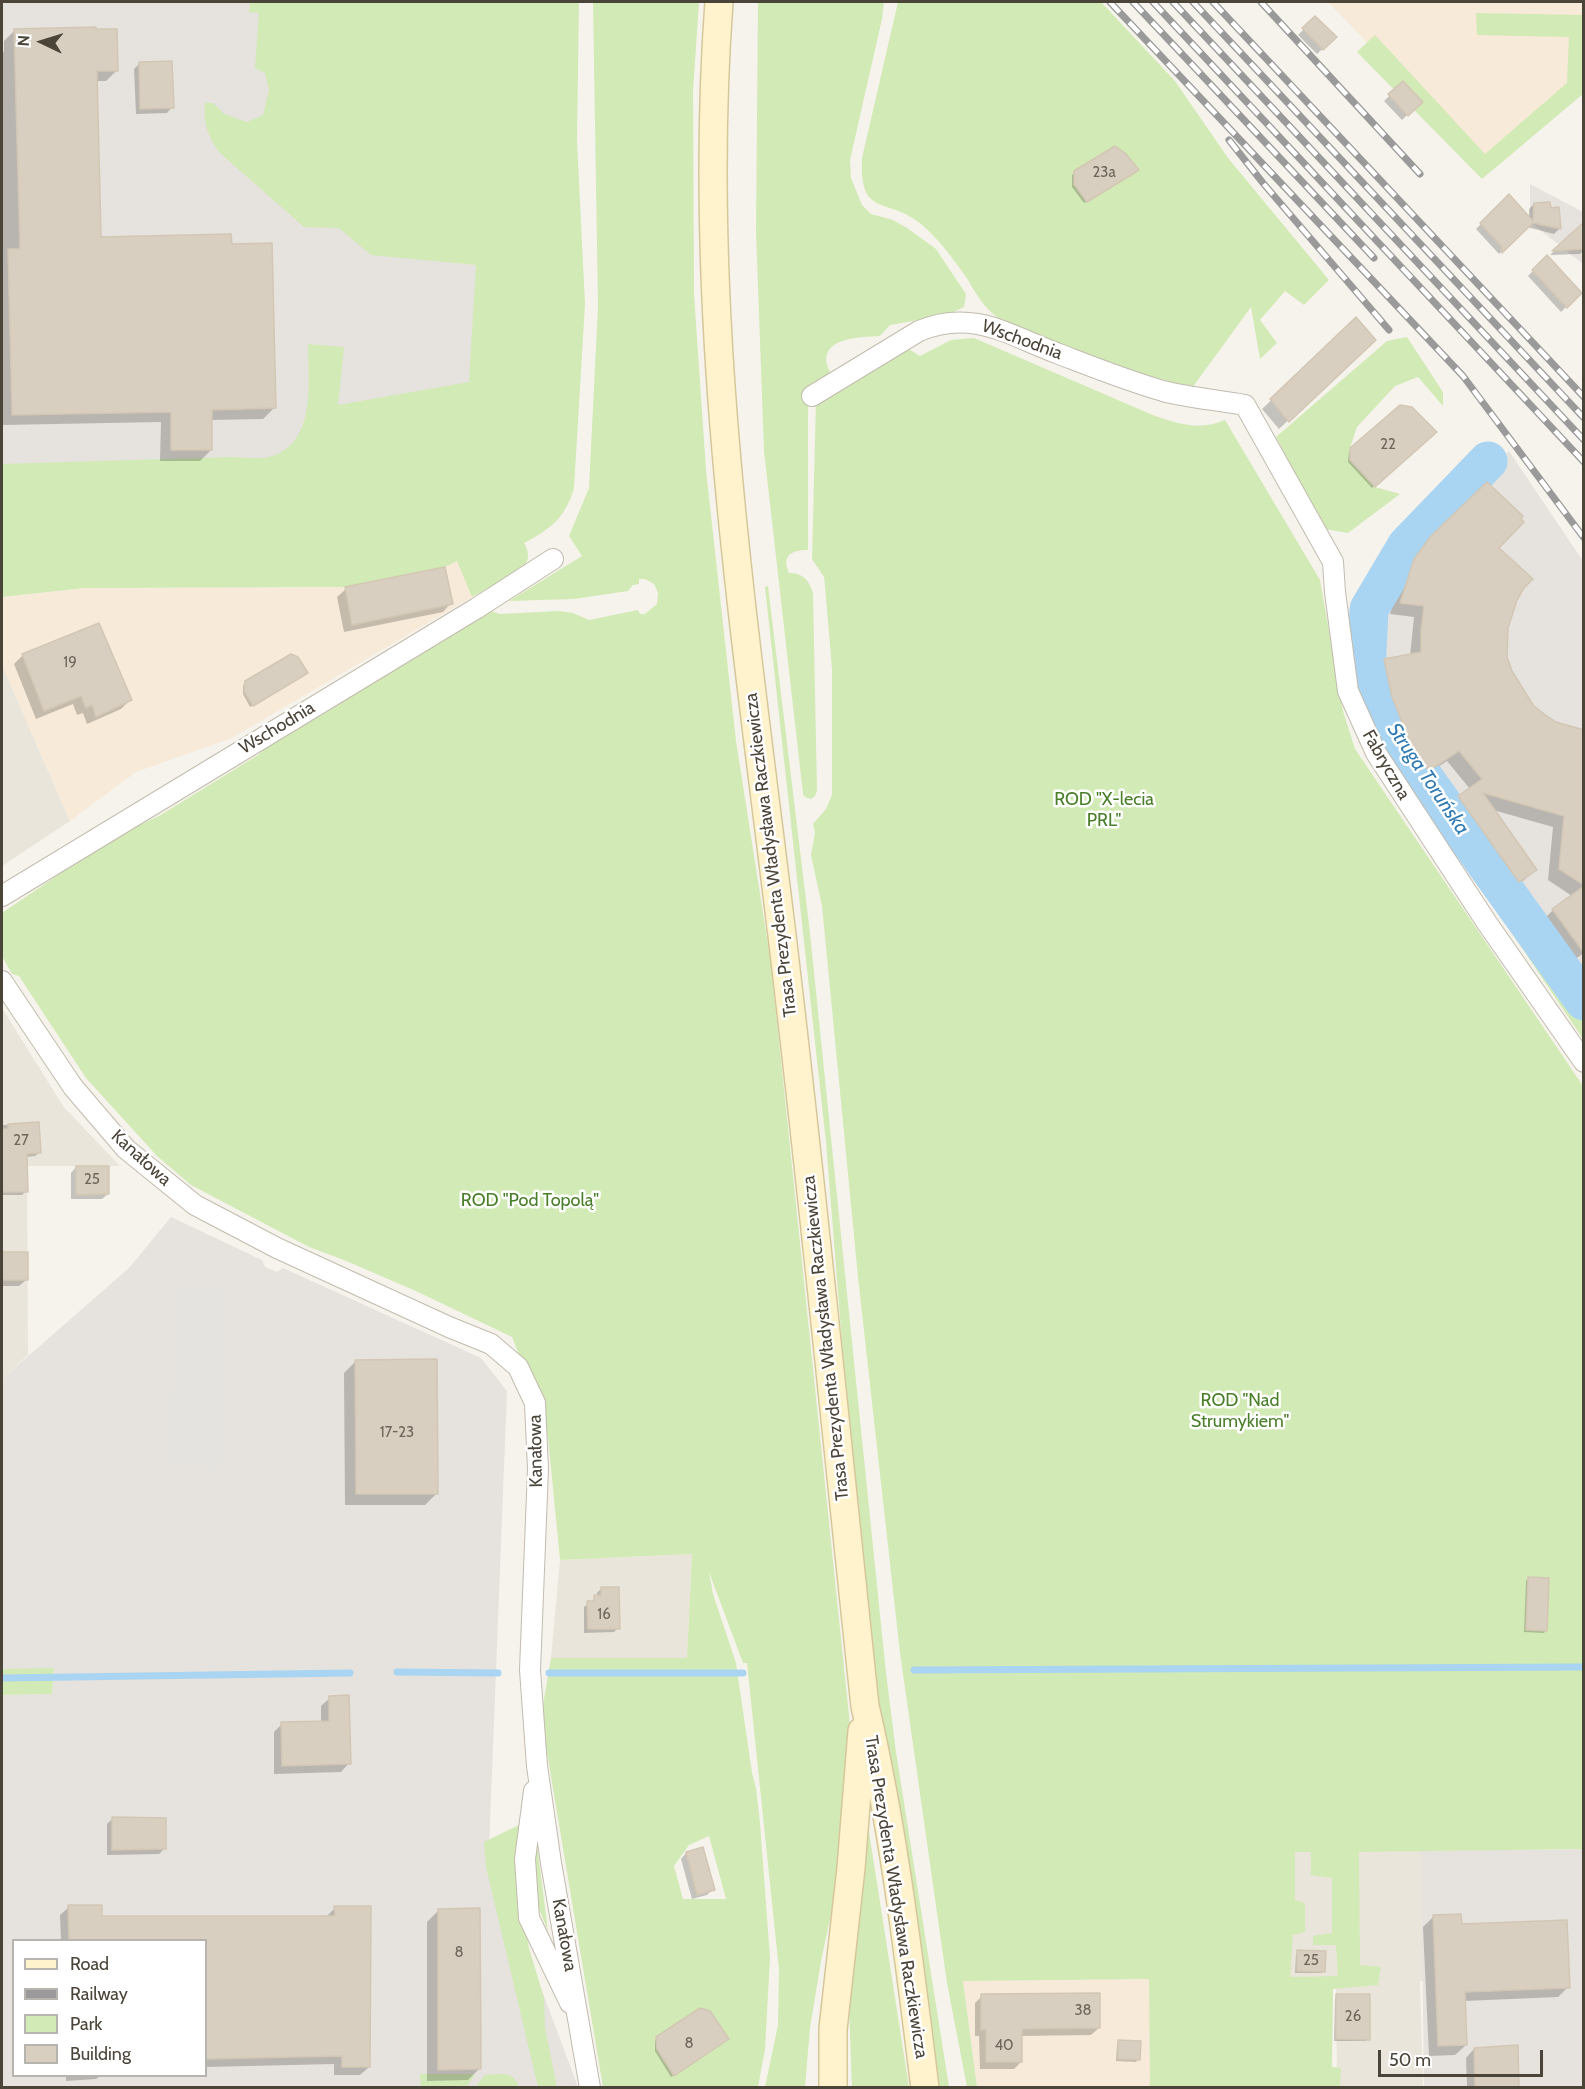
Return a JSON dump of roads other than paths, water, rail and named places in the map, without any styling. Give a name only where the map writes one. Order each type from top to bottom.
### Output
[{"type":"main road","name":"Trasa Prezydenta Władysława Raczkiewicza","points":[[719,2],[713,149],[717,329],[724,436],[808,1170],[865,1706],[880,1772],[925,2088]]},
{"type":"main road","name":"Trasa Prezydenta Władysława Raczkiewicza","points":[[833,2088],[833,2029],[851,1868],[865,1706]]},
{"type":"street","name":"Wschodnia","points":[[812,396],[919,331],[940,324],[962,321],[995,327],[1057,354],[1164,391],[1245,405]]},
{"type":"street","name":"Fabryczna","points":[[1245,405],[1333,562],[1348,692],[1376,753],[1487,923],[1584,1062]]},
{"type":"street","name":"Wschodnia","points":[[2,896],[477,608],[553,559]]},
{"type":"street","name":"Kanałowa","points":[[2,981],[73,1088],[126,1149],[195,1205],[277,1248],[491,1344],[518,1367],[535,1404],[538,1469],[530,1670],[537,1766],[550,1863],[590,2088]]},
{"type":"street","points":[[537,1766],[525,1859],[529,1918],[578,2019]]},
{"type":"waterway","name":"Struga Toruńska","points":[[1488,461],[1407,545],[1369,609],[1366,673],[1397,740],[1584,1001]]},
{"type":"waterway","points":[[914,1670],[1584,1667]]},
{"type":"waterway","points":[[397,1672],[498,1673]]},
{"type":"waterway","points":[[2,1678],[350,1673]]},
{"type":"waterway","points":[[549,1673],[743,1673]]},
{"type":"railway","points":[[1110,2],[1463,376],[1584,538]]},
{"type":"railway","points":[[1133,2],[1374,258]]},
{"type":"railway","points":[[1153,2],[1584,462]]},
{"type":"railway","points":[[1173,2],[1584,440]]},
{"type":"railway","points":[[1193,2],[1584,418]]},
{"type":"railway","points":[[1213,2],[1584,397]]},
{"type":"railway","points":[[1261,2],[1420,174]]},
{"type":"railway","points":[[1229,140],[1389,330]]},
{"type":"park label","name":"ROD \"X-lecia PRL\"","points":[[1104,810]]},
{"type":"park label","name":"ROD \"Pod Topolą\"","points":[[530,1201]]},
{"type":"park label","name":"ROD \"Nad Strumykiem\"","points":[[1240,1411]]}]
